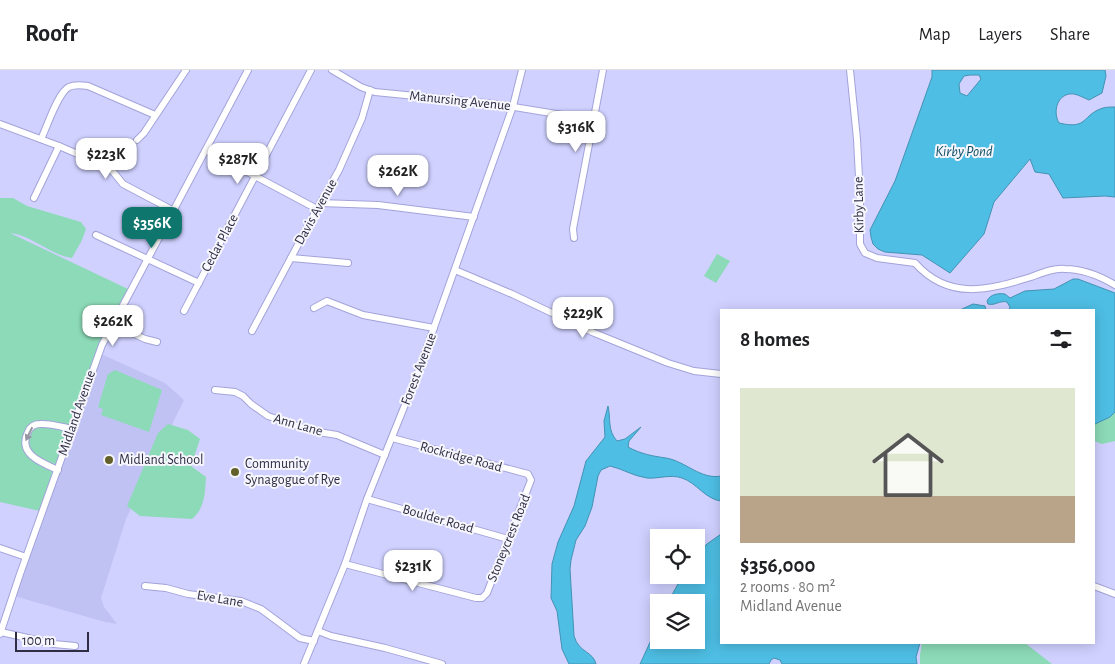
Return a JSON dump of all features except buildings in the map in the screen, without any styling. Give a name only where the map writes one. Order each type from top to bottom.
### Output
[{"type":"street","points":[[137,140],[186,70]]},
{"type":"street","name":"Midland Avenue","points":[[1,630],[96,360],[113,324],[248,70]]},
{"type":"street","name":"Cedar Place","points":[[184,311],[311,70]]},
{"type":"street","name":"Manursing Avenue","points":[[332,70],[370,90],[513,106],[593,120]]},
{"type":"street","name":"Forest Avenue","points":[[304,664],[345,564],[367,499],[434,328],[513,106],[522,70]]},
{"type":"street","points":[[574,238],[573,229],[603,70]]},
{"type":"street","name":"Kirby Lane","points":[[850,70],[857,139],[860,244],[865,253],[877,258],[915,263],[922,271],[939,283],[963,289],[994,287],[1063,268],[1085,272],[1115,285]]},
{"type":"street","points":[[41,139],[61,95],[70,87],[79,85],[88,86],[155,115]]},
{"type":"street","name":"Davis Avenue","points":[[252,331],[348,152],[362,118],[370,90]]},
{"type":"street","points":[[0,124],[110,168],[123,184],[174,211]]},
{"type":"street","points":[[34,198],[59,146]]},
{"type":"street","points":[[206,150],[254,177],[318,206],[378,205],[474,217]]},
{"type":"street","points":[[96,235],[199,283]]},
{"type":"street","points":[[292,258],[348,263]]},
{"type":"street","points":[[455,270],[668,364],[694,371],[720,374]]},
{"type":"street","points":[[314,308],[328,301],[363,315],[434,328]]},
{"type":"street","points":[[113,324],[145,339],[157,342]]},
{"type":"street","name":"Ann Lane","points":[[215,390],[235,392],[268,416],[312,431],[337,434],[385,455]]},
{"type":"street","points":[[58,470],[30,456],[25,447],[26,435],[32,427],[40,424],[72,429]]},
{"type":"street","name":"Rockridge Road","points":[[392,438],[530,476]]},
{"type":"street","name":"Stoneycrest Road","points":[[345,564],[482,598],[487,593],[532,480],[530,476]]},
{"type":"street","name":"Boulder Road","points":[[367,499],[508,539]]},
{"type":"street","points":[[0,548],[26,557]]},
{"type":"street","name":"Eve Lane","points":[[145,586],[241,601],[266,612],[300,638],[314,641]]},
{"type":"street","points":[[1095,586],[1115,594]]},
{"type":"street","points":[[1,630],[54,644],[75,646]]},
{"type":"street","points":[[318,630],[331,636],[385,648],[442,664]]},
{"type":"shaded area","name":"Midland School","points":[[101,354],[165,383],[184,400],[126,519],[101,598],[104,607],[117,624],[14,596]]},
{"type":"green space","points":[[0,198],[13,198],[27,206],[81,222],[86,229],[72,258],[56,253],[26,237],[10,233],[128,289],[100,345],[40,511],[0,502]]},
{"type":"green space","points":[[717,254],[730,261],[716,283],[704,276]]},
{"type":"green space","points":[[115,370],[162,390],[149,432],[101,415],[103,409],[98,407],[108,374]]},
{"type":"green space","points":[[1115,412],[1115,441],[1102,444],[1095,441],[1095,424],[1110,417]]},
{"type":"green space","points":[[168,424],[188,430],[200,439],[191,466],[206,477],[205,489],[200,510],[192,519],[140,516],[127,506],[158,433]]},
{"type":"green space","points":[[922,644],[1026,644],[1052,664],[920,664]]},
{"type":"water","name":"Kirby Pond","points":[[932,70],[1105,70],[1106,76],[1102,93],[1089,100],[1074,94],[1068,94],[1060,99],[1056,113],[1059,123],[1075,125],[1084,121],[1096,111],[1115,107],[1115,197],[1063,198],[1049,174],[1035,172],[1030,159],[994,202],[984,234],[950,273],[922,255],[885,252],[878,249],[873,244],[870,230],[895,181],[932,77]],"holes":[[[979,75],[981,79],[967,96],[960,93],[959,84],[964,76]]]},
{"type":"water","points":[[1073,279],[1078,279],[1115,293],[1115,412],[1110,417],[1095,424],[1095,309],[1009,309],[1007,302],[988,304],[987,301],[992,295],[997,294],[1005,294],[1010,298],[1025,291],[1054,289]]},
{"type":"water","points":[[973,304],[985,306],[986,309],[962,309]]},
{"type":"water","points":[[608,406],[612,433],[617,441],[625,439],[641,427],[629,441],[628,447],[673,460],[700,473],[720,476],[720,501],[710,497],[682,478],[647,478],[610,466],[601,470],[592,507],[585,526],[576,540],[570,569],[574,636],[579,646],[592,657],[596,664],[569,664],[562,649],[557,611],[551,598],[552,564],[558,542],[574,506],[586,461],[605,437],[604,421]]},
{"type":"water","points":[[720,535],[720,644],[920,644],[916,657],[917,664],[782,664],[780,660],[774,658],[769,664],[640,664],[650,642],[650,649],[705,649],[705,594],[672,594],[678,584],[705,584],[705,546]]},
{"type":"place","name":"Midland School","points":[[109,460]]},
{"type":"place","name":"Community Synagogue of Rye","points":[[235,472]]}]
